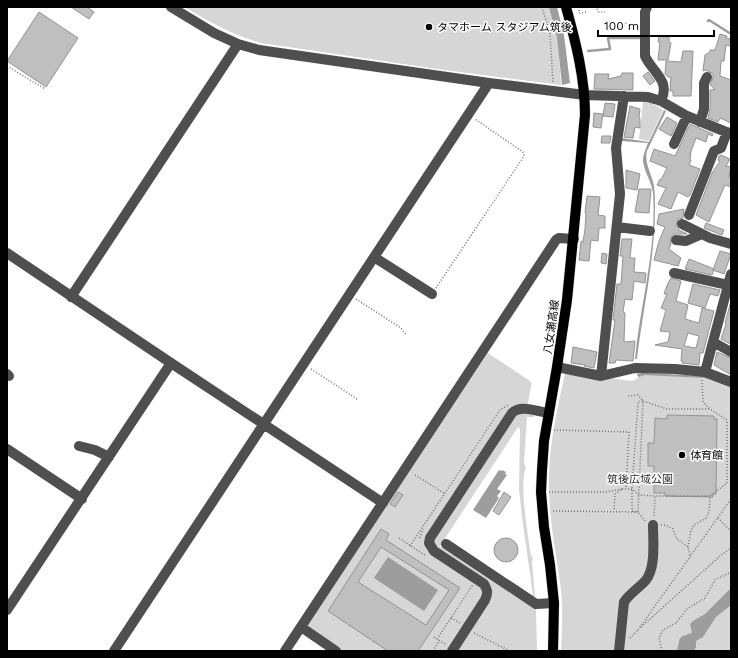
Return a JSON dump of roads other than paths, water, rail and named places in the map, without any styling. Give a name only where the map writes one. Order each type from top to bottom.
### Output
[{"type":"main road","name":"八女瀬高線","points":[[553,651],[554,603],[541,492],[544,441],[567,300],[585,116],[585,95],[579,56],[566,7]]},
{"type":"street","points":[[170,7],[214,33],[238,44],[259,50],[489,83],[585,95],[648,97],[662,101],[687,116],[729,133],[721,148],[714,151],[689,215]]},
{"type":"street","points":[[646,7],[645,56],[647,61],[662,80],[664,95],[662,101]]},
{"type":"street","points":[[71,297],[238,44]]},
{"type":"street","points":[[700,122],[704,109],[704,83],[707,77]]},
{"type":"street","points":[[114,651],[489,83]]},
{"type":"street","points":[[601,376],[620,194],[616,148],[624,96]]},
{"type":"street","points":[[674,144],[687,116]]},
{"type":"street","points":[[682,224],[702,234],[731,244]]},
{"type":"street","points":[[617,227],[650,231]]},
{"type":"street","points":[[676,240],[686,241],[702,234]]},
{"type":"street","points":[[285,651],[556,240],[559,238],[574,239]]},
{"type":"street","points":[[7,253],[171,364],[383,503]]},
{"type":"street","points":[[374,257],[432,294]]},
{"type":"street","points":[[674,272],[728,285]]},
{"type":"street","points":[[704,376],[731,274]]},
{"type":"street","points":[[713,342],[731,352]]},
{"type":"street","points":[[7,610],[171,364]]},
{"type":"street","points":[[557,367],[601,376],[635,368],[675,369],[731,382]]},
{"type":"street","points":[[448,648],[488,594],[484,584],[434,551],[429,543],[430,538],[512,413],[516,409],[522,408],[549,413]]},
{"type":"street","points":[[79,446],[95,450],[109,457]]},
{"type":"street","points":[[7,449],[82,499]]},
{"type":"street","points":[[619,651],[624,602],[628,595],[647,579],[652,569],[653,525]]},
{"type":"street","points":[[446,544],[536,604],[554,603]]},
{"type":"street","points":[[301,627],[336,651]]},
{"type":"waterway","points":[[708,21],[709,20],[731,34]]},
{"type":"waterway","points":[[588,51],[610,49],[608,38],[642,38]]},
{"type":"place","name":"タマホーム スタジアム筑後","points":[[429,27]]},
{"type":"place","name":"体育館","points":[[682,455]]},
{"type":"park label","name":"筑後広域公園","points":[[640,479]]}]
